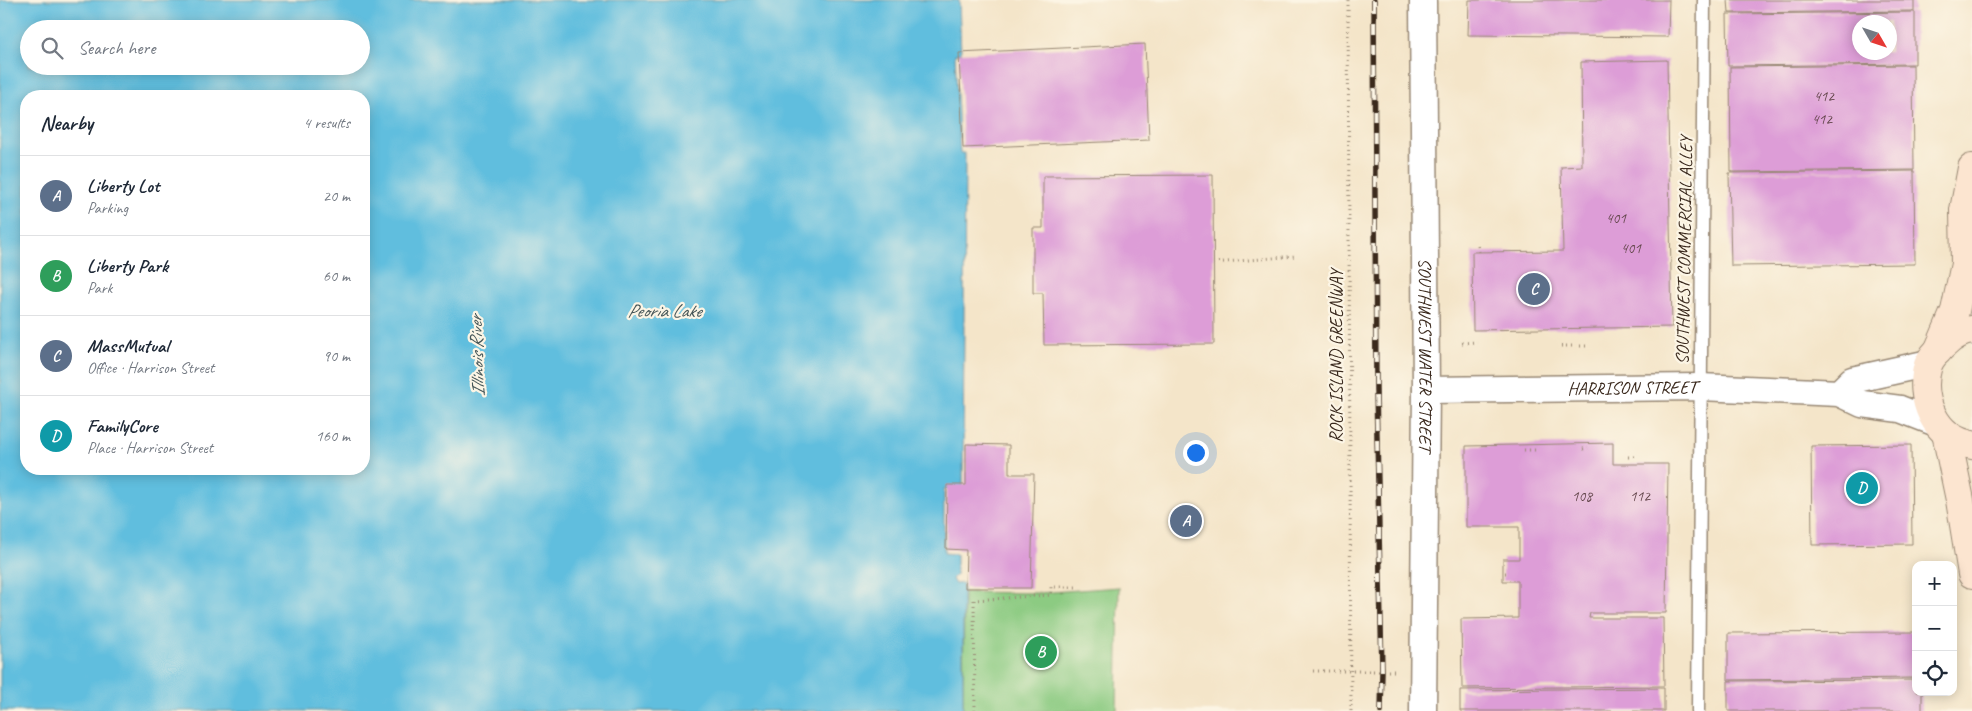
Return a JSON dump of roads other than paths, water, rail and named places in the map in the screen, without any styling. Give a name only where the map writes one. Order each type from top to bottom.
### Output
[{"type":"street","name":"SOUTHWEST WATER STREET","points":[[1423,0],[1426,390],[1423,711]]},
{"type":"street","points":[[1972,168],[1964,210],[1965,264],[1955,310],[1933,357],[1924,386],[1927,405],[1941,428],[1960,500],[1972,574]]},
{"type":"street","points":[[1839,393],[1852,380],[1933,357],[1951,338],[1972,330]]},
{"type":"street","name":"HARRISON STREET","points":[[1426,390],[1700,387],[1839,393],[1862,404],[1900,409],[1941,428]]},
{"type":"street","points":[[1941,428],[1972,445]]},
{"type":"lane","name":"SOUTHWEST COMMERCIAL ALLEY","points":[[1698,711],[1704,0]]},
{"type":"water","name":"Peoria Lake","points":[[0,0],[959,0],[961,54],[955,54],[960,153],[965,153],[963,488],[944,489],[944,553],[956,554],[956,575],[952,579],[955,584],[963,583],[963,711],[0,711]]},
{"type":"railway","points":[[1374,0],[1376,390],[1382,671],[1381,711]]},
{"type":"place","name":"MassMutual","points":[[1534,289]]},
{"type":"place","name":"FamilyCore","points":[[1862,488]]},
{"type":"place","name":"Liberty Lot","points":[[1186,521]]},
{"type":"place","name":"Liberty Park","points":[[1041,652]]},
{"type":"water label","name":"Illinois River","points":[[477,356]]}]
